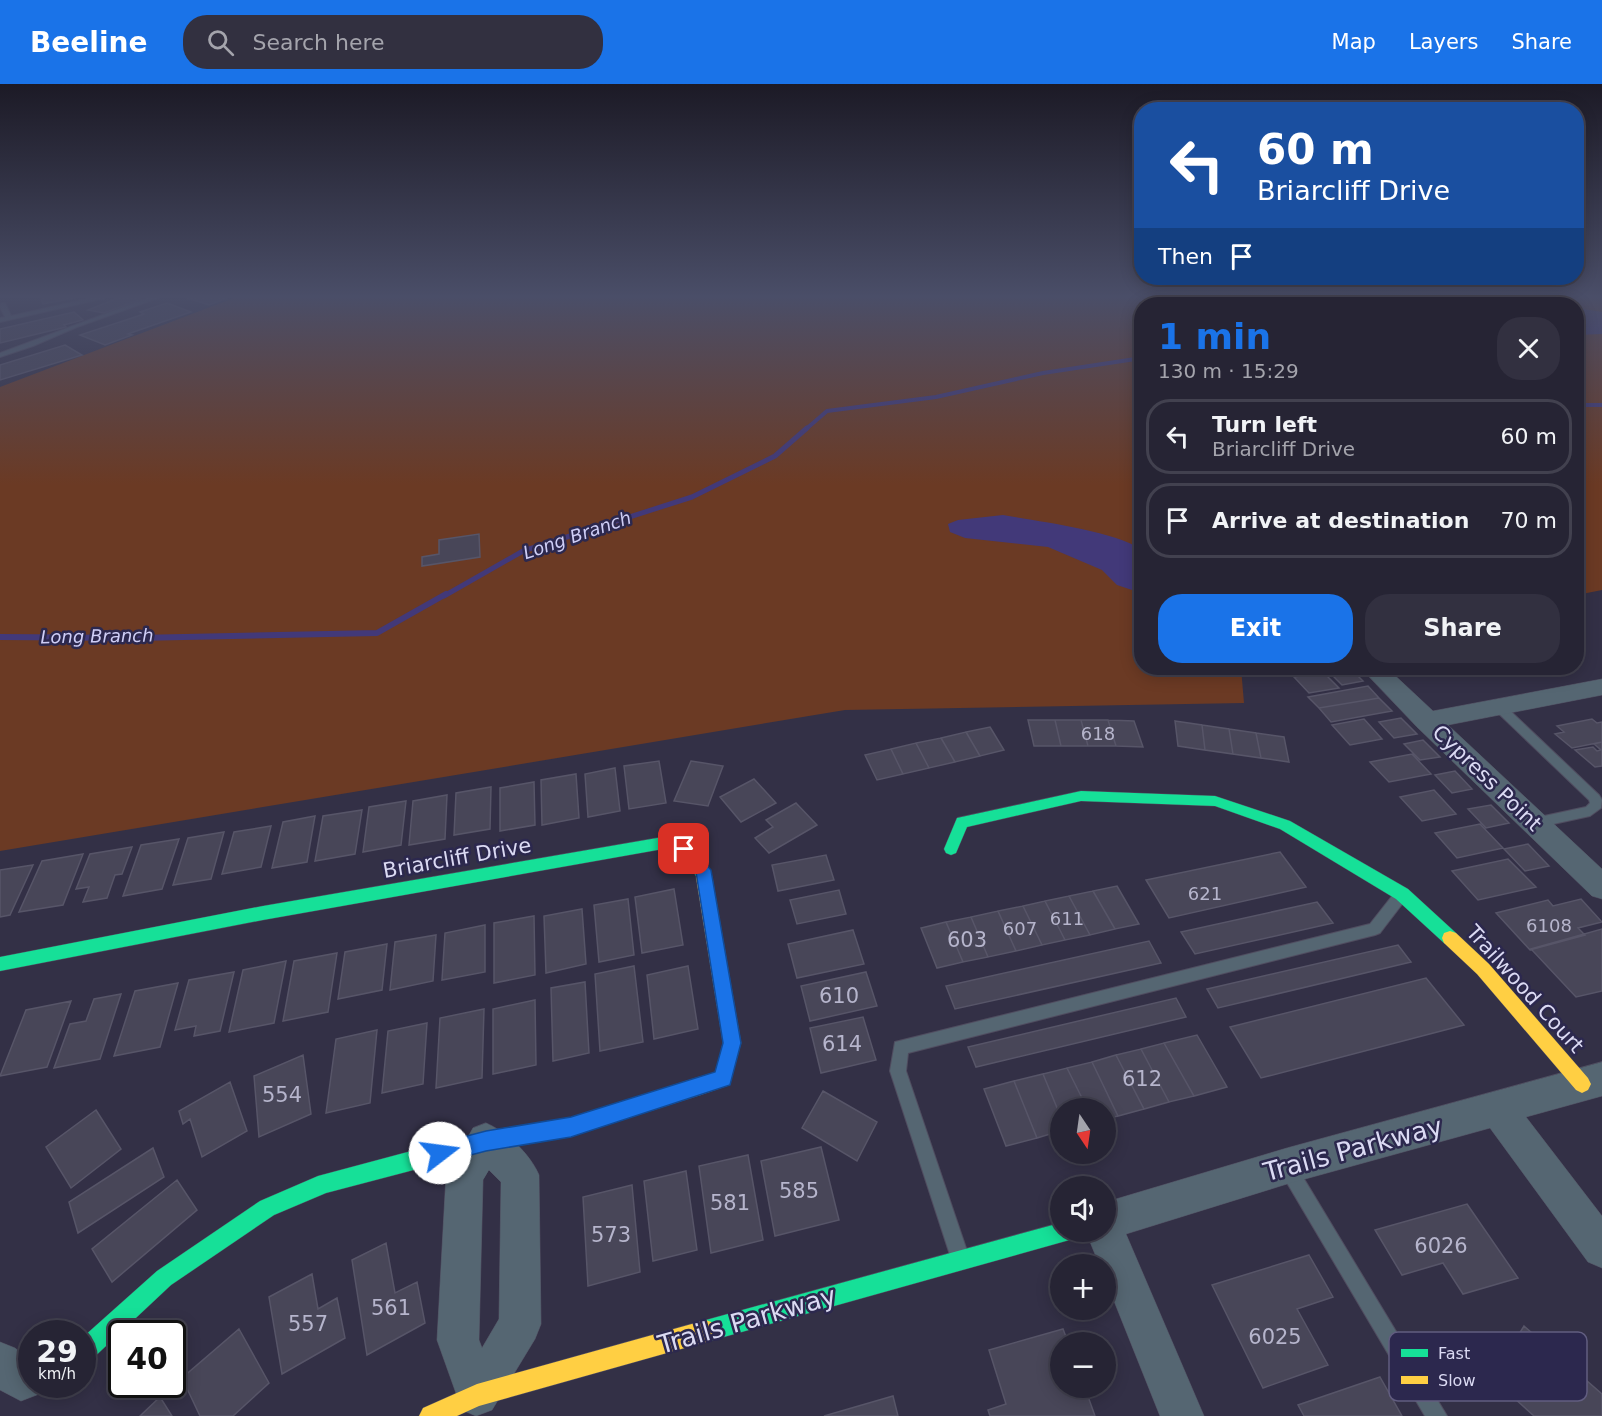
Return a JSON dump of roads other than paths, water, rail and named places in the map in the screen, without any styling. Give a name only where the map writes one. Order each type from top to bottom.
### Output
[{"type":"street","name":"Cypress Point","points":[[1380,675],[1602,887]]},
{"type":"street","points":[[1426,721],[1602,687]]},
{"type":"street","name":"Trailwood Court","points":[[951,849],[962,822],[1081,796],[1215,801],[1284,825],[1402,894],[1483,969],[1592,1081]]},
{"type":"street","name":"Briarcliff Drive","points":[[0,964],[263,914],[663,843],[684,849],[703,870],[732,1043],[723,1079],[571,1127],[486,1141]]},
{"type":"street","name":"Trails Parkway","points":[[1116,1218],[1287,1166],[1592,1081]]},
{"type":"street","points":[[1498,1109],[1602,1248]]},
{"type":"street","points":[[96,1340],[164,1278],[267,1208],[325,1183],[486,1141]]},
{"type":"street","points":[[477,1406],[458,1340],[465,1176],[486,1141]]},
{"type":"street","points":[[477,1406],[520,1324],[520,1175],[486,1141]]},
{"type":"street","name":"Trails Parkway","points":[[431,1416],[477,1406],[961,1259],[1050,1236]]},
{"type":"street","points":[[1109,1242],[1182,1416]]},
{"type":"street","points":[[0,1363],[18,1378]]},
{"type":"lane","points":[[1499,707],[1595,798],[1597,805],[1590,811],[1534,823]]},
{"type":"lane","points":[[961,1259],[898,1071],[901,1047],[1375,929],[1402,894]]},
{"type":"lane","points":[[1287,1166],[1389,1336]]},
{"type":"lane","points":[[1428,1401],[1437,1416]]},
{"type":"waterway","name":"Long Branch","points":[[805,430],[827,411],[936,397],[1043,373],[1128,360]]},
{"type":"waterway","name":"Long Branch","points":[[1584,405],[1602,405]]},
{"type":"waterway","name":"Long Branch","points":[[444,596],[523,551],[692,497],[775,456],[807,428]]},
{"type":"waterway","name":"Long Branch","points":[[0,637],[136,638],[377,633],[446,594]]}]
